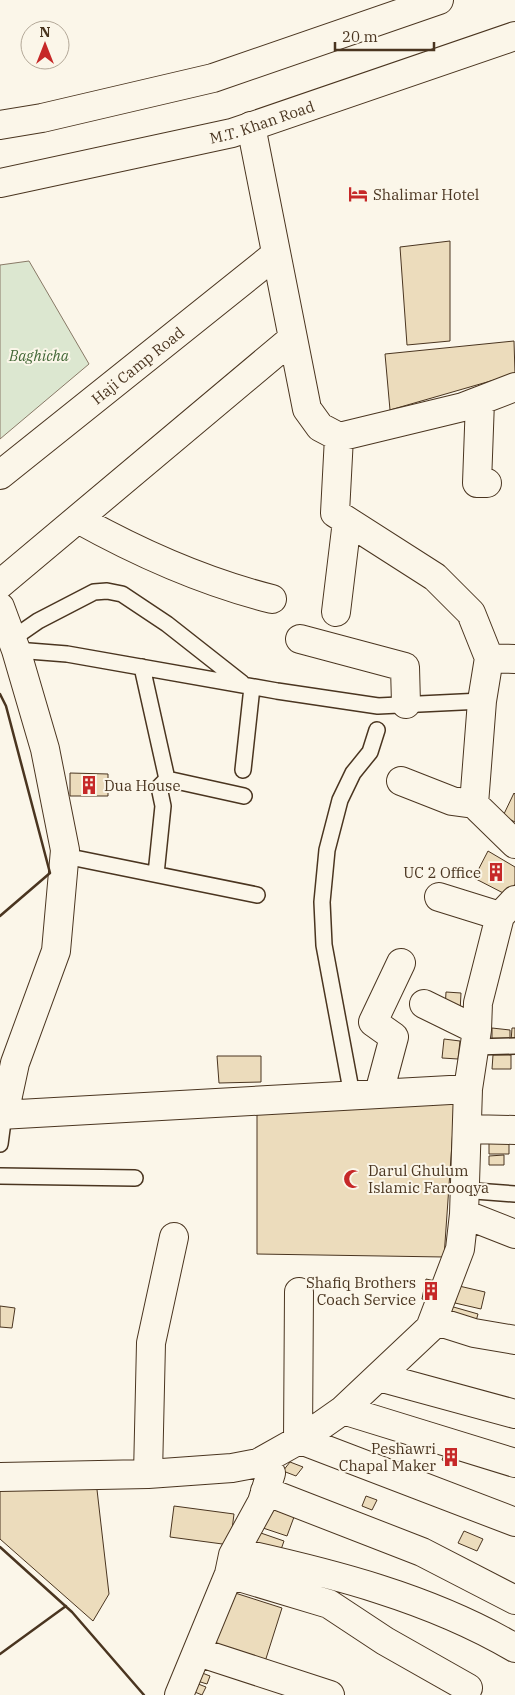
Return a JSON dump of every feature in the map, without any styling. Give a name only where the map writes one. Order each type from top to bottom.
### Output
[{"type":"main road","points":[[0,125],[213,78],[439,0]]},
{"type":"main road","name":"M.T. Khan Road","points":[[0,184],[156,150],[250,126],[515,36]]},
{"type":"main road","points":[[250,126],[307,409],[320,427],[339,437],[480,401],[515,387]]},
{"type":"main road","name":"Haji Camp Road","points":[[0,475],[275,255]]},
{"type":"main road","points":[[0,584],[292,339]]},
{"type":"main road","points":[[480,401],[477,483],[486,483]]},
{"type":"main road","points":[[339,437],[335,513],[435,576],[471,613],[502,658],[482,701],[474,804]]},
{"type":"main road","points":[[78,519],[120,542],[229,588],[272,599]]},
{"type":"main road","points":[[336,612],[347,521]]},
{"type":"main road","points":[[0,607],[14,645],[45,749],[60,818],[65,856],[56,950],[14,1063],[2,1115],[468,1089]]},
{"type":"main road","points":[[300,639],[404,667],[406,704]]},
{"type":"main road","points":[[400,781],[452,801],[474,804],[515,844]]},
{"type":"main road","points":[[0,1477],[148,1474],[246,1466],[258,1463],[306,1436],[343,1410],[430,1328],[460,1250],[464,1214],[468,1089],[478,1003],[507,908],[439,897]]},
{"type":"main road","points":[[379,1093],[394,1037],[373,1022],[401,963]]},
{"type":"main road","points":[[424,1004],[475,1038]]},
{"type":"main road","points":[[467,1129],[515,1130]]},
{"type":"main road","points":[[464,1214],[515,1234]]},
{"type":"main road","points":[[148,1474],[151,1343],[174,1237]]},
{"type":"main road","points":[[179,1695],[198,1652],[232,1563],[288,1445],[299,1292]]},
{"type":"main road","points":[[433,1320],[474,1333],[515,1340]]},
{"type":"main road","points":[[379,1377],[515,1414]]},
{"type":"main road","points":[[343,1410],[515,1463]]},
{"type":"main road","points":[[288,1445],[515,1522]]},
{"type":"main road","points":[[265,1491],[422,1552],[515,1600]]},
{"type":"main road","points":[[232,1563],[366,1585],[435,1608],[515,1648]]},
{"type":"main road","points":[[232,1563],[329,1604],[385,1641],[468,1688]]},
{"type":"main road","points":[[198,1652],[330,1695]]},
{"type":"lane","points":[[14,645],[38,621],[94,592],[107,591],[122,594],[167,624],[248,686]]},
{"type":"lane","points":[[14,645],[248,686],[378,706],[482,701]]},
{"type":"lane","points":[[142,667],[167,779]]},
{"type":"lane","points":[[243,770],[248,686]]},
{"type":"lane","points":[[352,1095],[324,945],[322,902],[327,850],[340,800],[353,773],[370,752],[377,730]]},
{"type":"lane","points":[[167,779],[244,796]]},
{"type":"lane","points":[[156,874],[163,806],[159,787],[167,779]]},
{"type":"lane","points":[[65,856],[257,895]]},
{"type":"lane","points":[[475,1038],[515,1046]]},
{"type":"lane","points":[[0,1144],[2,1115]]},
{"type":"lane","points":[[0,1176],[135,1178]]},
{"type":"lane","points":[[465,1187],[475,1191],[515,1194]]},
{"type":"green space","name":"Baghicha","points":[[29,261],[89,364],[0,439],[0,265]]},
{"type":"building","points":[[450,241],[450,341],[407,345],[400,247]]},
{"type":"building","points":[[514,341],[515,374],[390,410],[385,354]]},
{"type":"building","name":"Dua House","points":[[70,773],[108,774],[108,796],[70,796]]},
{"type":"building","points":[[515,794],[515,822],[503,816]]},
{"type":"building","name":"UC 2 Office","points":[[488,851],[515,867],[515,884],[509,896],[474,878]]},
{"type":"building","points":[[446,992],[461,993],[460,1012],[445,1010]]},
{"type":"building","points":[[492,1028],[510,1030],[510,1041],[492,1040]]},
{"type":"building","points":[[512,1028],[515,1028],[515,1041],[511,1041]]},
{"type":"building","points":[[444,1039],[460,1041],[458,1059],[442,1058]]},
{"type":"building","points":[[493,1055],[511,1055],[511,1069],[492,1069]]},
{"type":"building","points":[[217,1056],[261,1056],[261,1082],[219,1083]]},
{"type":"building","name":"Darul Ghulum Islamic Farooqya","points":[[455,1100],[444,1257],[257,1254],[257,1104]]},
{"type":"building","points":[[489,1133],[509,1133],[509,1154],[489,1154]]},
{"type":"building","points":[[504,1155],[504,1165],[489,1165],[489,1156]]},
{"type":"building","name":"Shafiq Brothers Coach Service","points":[[426,1279],[440,1282],[436,1302],[422,1299]]},
{"type":"building","points":[[459,1286],[485,1292],[481,1309],[455,1303]]},
{"type":"building","points":[[0,1306],[15,1308],[12,1328],[0,1327]]},
{"type":"building","points":[[450,1306],[478,1314],[474,1328],[446,1320]]},
{"type":"building","name":"Peshawri Chapal Maker","points":[[446,1450],[460,1455],[457,1465],[442,1460]]},
{"type":"building","points":[[290,1462],[303,1467],[296,1476],[283,1471]]},
{"type":"building","points":[[96,1481],[109,1594],[93,1621],[0,1539],[0,1484]]},
{"type":"building","points":[[366,1496],[377,1500],[372,1510],[362,1506]]},
{"type":"building","points":[[174,1506],[234,1514],[230,1545],[170,1537]]},
{"type":"building","points":[[267,1507],[294,1517],[287,1536],[260,1527]]},
{"type":"building","points":[[255,1531],[284,1541],[278,1558],[250,1548]]},
{"type":"building","points":[[464,1531],[483,1539],[477,1551],[458,1543]]},
{"type":"building","points":[[232,1592],[282,1608],[263,1668],[211,1649]]},
{"type":"building","points":[[197,1671],[210,1676],[207,1684],[194,1680]]},
{"type":"building","points":[[193,1682],[206,1687],[202,1695],[190,1690]]},
{"type":"wall","points":[[0,694],[6,706],[50,873],[0,916]]},
{"type":"wall","points":[[0,1547],[72,1612],[144,1695]]},
{"type":"wall","points":[[0,1654],[66,1606]]},
{"type":"place","name":"Shalimar Hotel","points":[[358,194]]},
{"type":"place","name":"Dua House","points":[[89,785]]},
{"type":"place","name":"UC 2 Office","points":[[496,872]]},
{"type":"place","name":"Darul Ghulum Islamic Farooqya","points":[[353,1179]]},
{"type":"place","name":"Shafiq Brothers Coach Service","points":[[431,1291]]},
{"type":"place","name":"Peshawri Chapal Maker","points":[[451,1457]]}]
